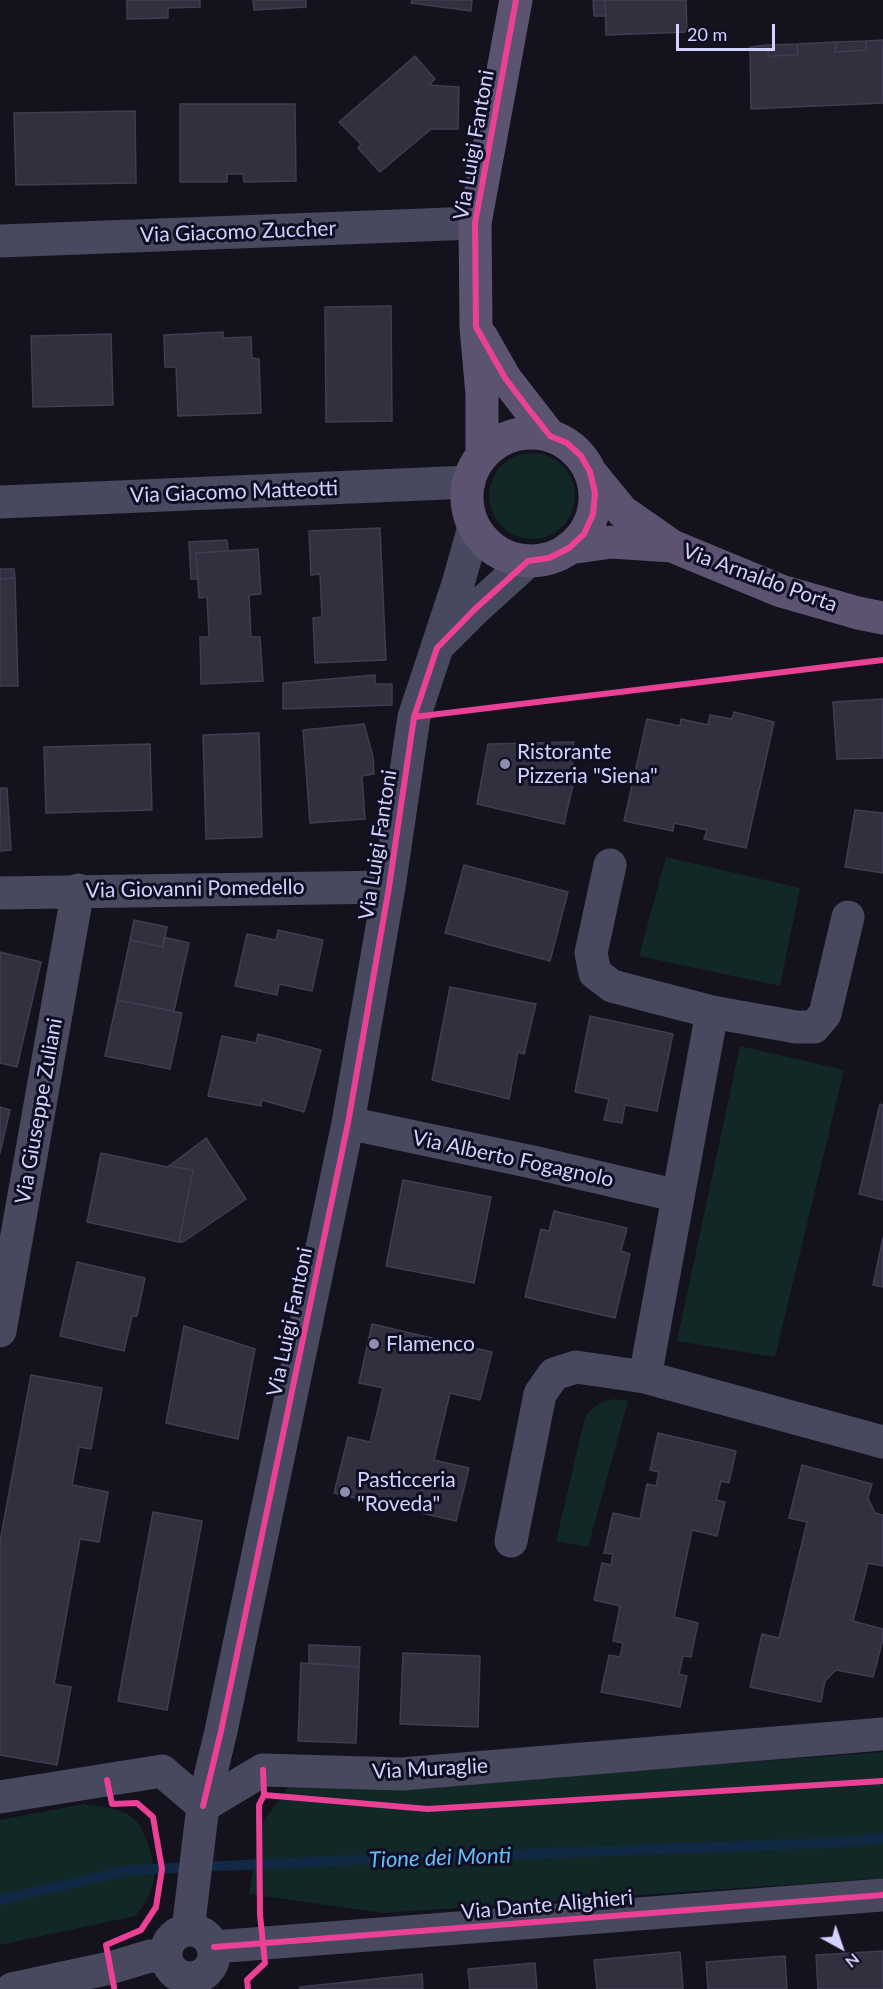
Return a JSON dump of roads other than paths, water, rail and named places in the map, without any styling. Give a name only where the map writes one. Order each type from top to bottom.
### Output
[{"type":"main road","name":"Via Luigi Fantoni","points":[[474,527],[468,505],[476,469],[482,394],[476,327],[475,223],[516,0]]},
{"type":"main road","name":"Via Luigi Fantoni","points":[[476,327],[505,378],[550,436]]},
{"type":"main road","name":"Via Luigi Fantoni","points":[[476,469],[496,443],[513,435],[532,432],[567,443],[581,456],[590,472],[595,493],[593,514],[584,534],[569,548],[549,558],[528,561]]},
{"type":"main road","name":"Via Arnaldo Porta","points":[[590,472],[622,511],[672,546],[781,591],[883,618]]},
{"type":"main road","points":[[474,527],[488,544],[507,556],[528,561]]},
{"type":"main road","name":"Via Arnaldo Porta","points":[[569,548],[612,542],[672,546]]},
{"type":"street","name":"Via Giacomo Zuccher","points":[[0,241],[475,223]]},
{"type":"street","name":"Via Giacomo Matteotti","points":[[0,502],[476,469]]},
{"type":"street","points":[[437,648],[474,527]]},
{"type":"street","name":"Via Luigi Fantoni","points":[[195,1966],[203,1806],[348,1123],[390,887],[414,717],[437,648],[474,610],[528,561]]},
{"type":"street","points":[[610,865],[591,953],[595,973],[612,986],[712,1012],[796,1027],[814,1027],[825,1014],[848,917]]},
{"type":"street","name":"Via Giovanni Pomedello","points":[[0,892],[390,887]]},
{"type":"street","name":"Via Giuseppe Zuliani","points":[[0,1331],[78,890]]},
{"type":"street","points":[[645,1377],[712,1012]]},
{"type":"street","name":"Via Alberto Fogagnolo","points":[[348,1123],[678,1196]]},
{"type":"street","points":[[511,1541],[540,1394],[554,1374],[576,1367],[645,1377],[883,1442]]},
{"type":"street","name":"Via Muraglie","points":[[203,1806],[263,1770],[402,1774],[883,1734]]},
{"type":"street","points":[[0,1797],[162,1771],[203,1806]]},
{"type":"street","name":"Via Dante Alighieri","points":[[12,1989],[111,1968],[150,1956],[195,1966],[264,1944],[883,1895]]},
{"type":"waterway","name":"Tione dei Monti","points":[[0,1900],[129,1870],[828,1843],[883,1838]]},
{"type":"place","name":"Ristorante Pizzeria \"Siena\"","points":[[505,764]]},
{"type":"place","name":"Flamenco","points":[[374,1344]]},
{"type":"place","name":"Pasticceria \"Roveda\"","points":[[345,1492]]}]
